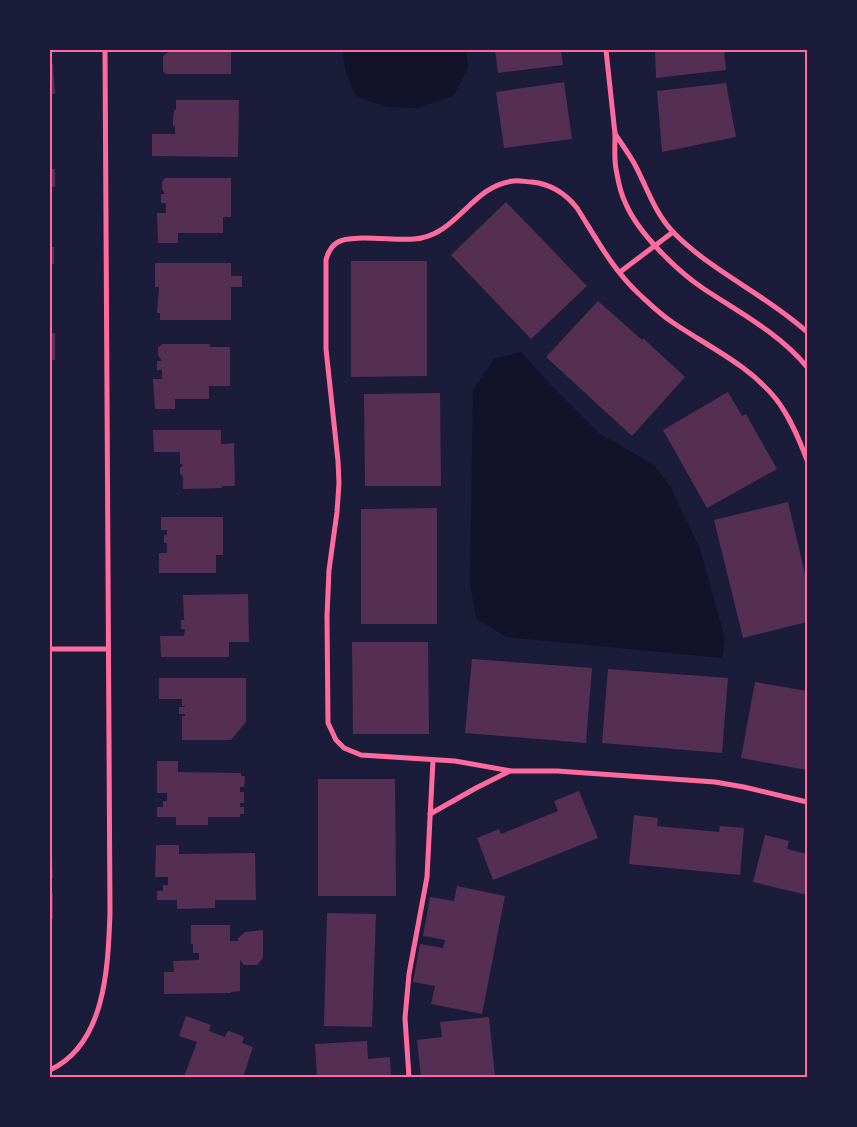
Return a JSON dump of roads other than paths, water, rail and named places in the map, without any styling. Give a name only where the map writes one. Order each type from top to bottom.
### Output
[{"type":"street","points":[[50,1070],[62,1064],[84,1040],[100,1005],[108,963],[110,913],[105,50]]},
{"type":"street","points":[[606,50],[616,134],[616,167],[625,204],[655,245],[683,273],[777,337],[807,367]]},
{"type":"street","points":[[616,134],[634,164],[659,215],[673,232],[704,259],[774,305],[807,332]]},
{"type":"street","points":[[807,460],[789,420],[776,399],[755,378],[736,363],[670,321],[638,293],[610,261],[577,208],[570,200],[554,189],[536,183],[513,181],[493,188],[483,194],[448,227],[432,236],[414,240],[345,239],[332,247],[328,253],[326,260],[326,349],[339,483],[329,570],[327,607],[328,724],[336,740],[344,748],[360,755],[455,761],[510,771],[557,771],[715,782],[744,786],[807,802]]},
{"type":"street","points":[[620,272],[673,232]]},
{"type":"street","points":[[50,649],[108,649]]},
{"type":"street","points":[[409,1077],[405,1018],[409,974],[428,878],[433,760]]},
{"type":"street","points":[[430,814],[510,771]]}]
